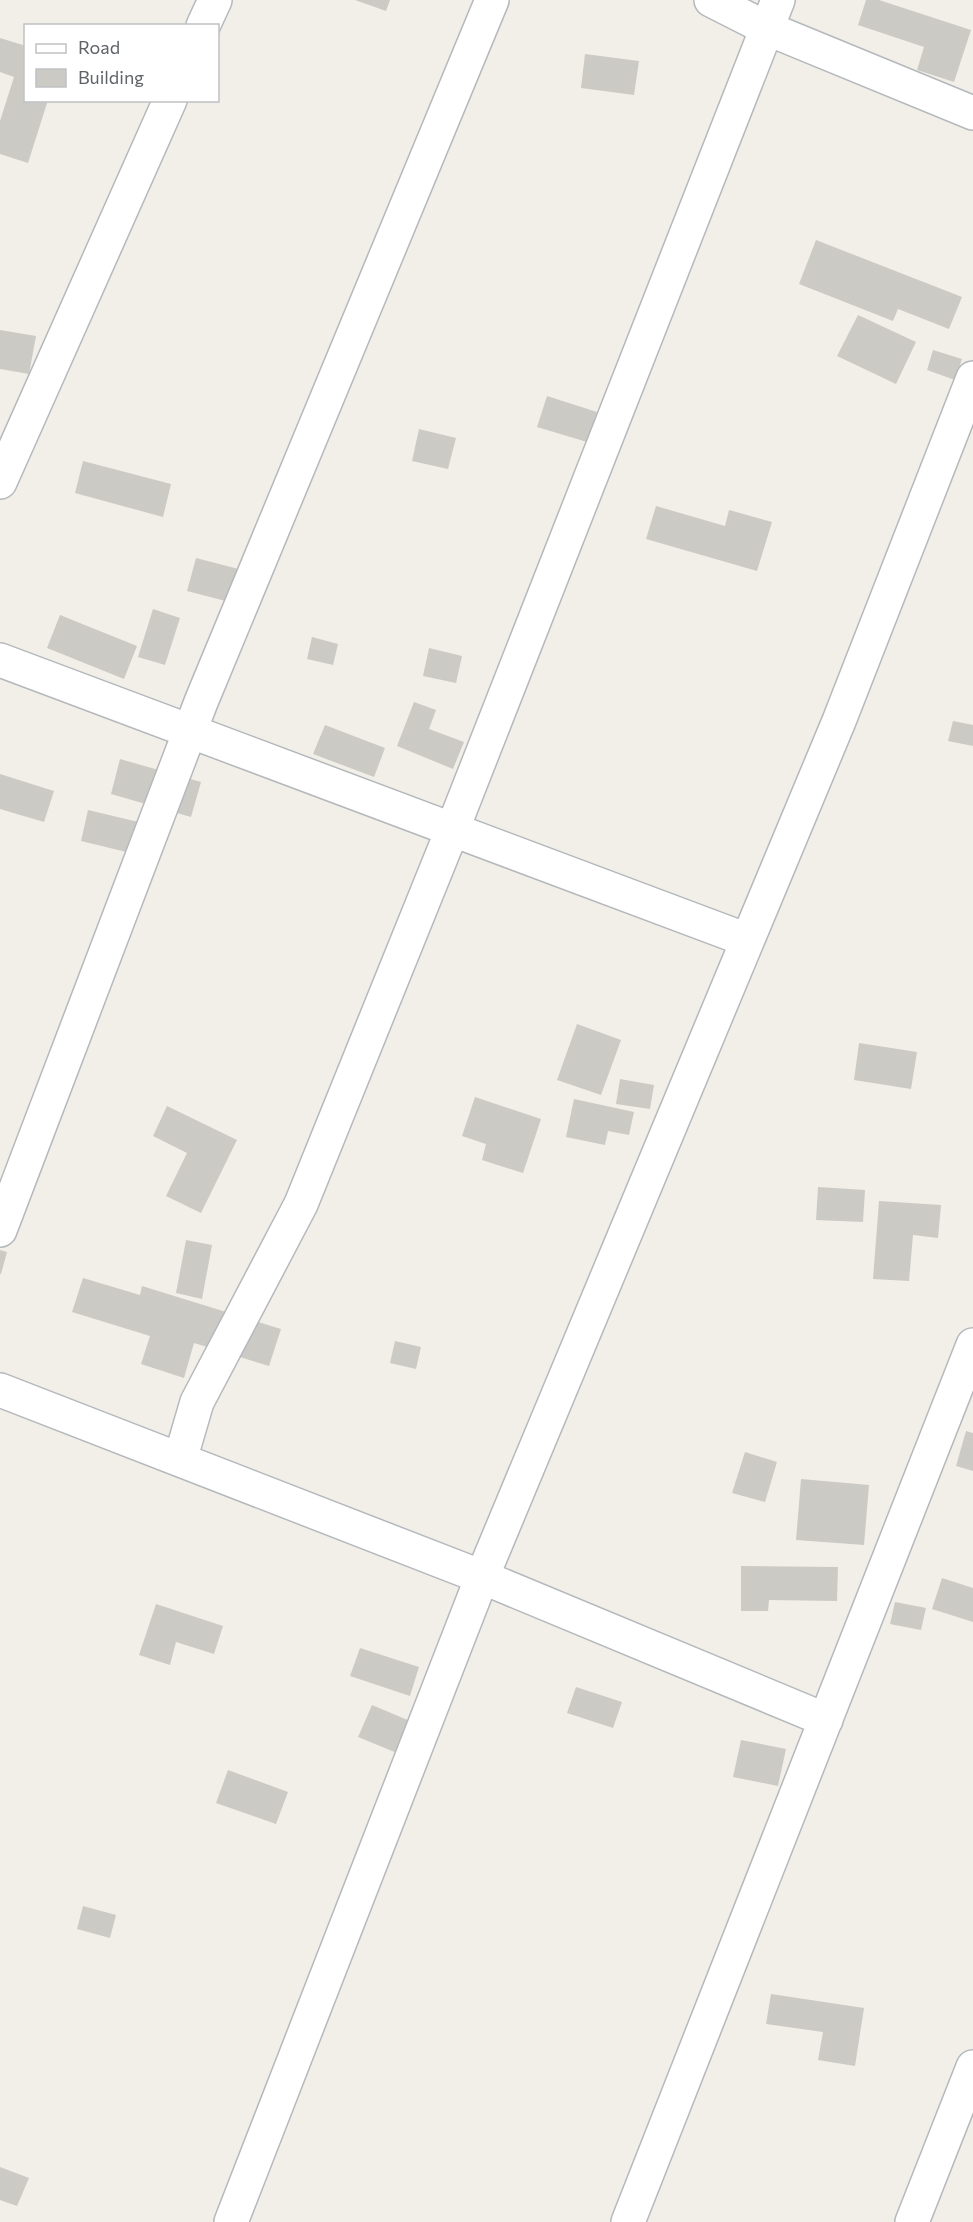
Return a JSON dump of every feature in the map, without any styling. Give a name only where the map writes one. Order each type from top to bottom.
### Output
[{"type":"street","points":[[204,24],[215,0]]},
{"type":"street","points":[[0,1230],[190,731],[492,0]]},
{"type":"street","points":[[711,0],[772,14],[973,113]]},
{"type":"street","points":[[180,1460],[197,1402],[301,1204],[453,828],[772,14]]},
{"type":"street","points":[[0,482],[169,102]]},
{"type":"street","points":[[231,2222],[482,1577],[839,721],[973,378]]},
{"type":"street","points":[[0,660],[747,940]]},
{"type":"street","points":[[628,2222],[973,1346]]},
{"type":"street","points":[[0,1390],[482,1577],[826,1720]]},
{"type":"street","points":[[912,2222],[973,2067]]},
{"type":"building","points":[[355,0],[390,0],[386,11]]},
{"type":"building","points":[[866,0],[879,0],[971,30],[954,82],[917,70],[924,47],[858,25]]},
{"type":"building","points":[[0,38],[24,45],[24,102],[47,102],[28,163],[0,154],[0,121],[14,77],[0,72]]},
{"type":"building","points":[[585,54],[639,61],[634,95],[581,88]]},
{"type":"building","points":[[816,240],[962,297],[949,329],[898,309],[893,321],[799,284]]},
{"type":"building","points":[[858,315],[916,342],[896,384],[837,356]]},
{"type":"building","points":[[0,330],[36,336],[29,374],[0,369]]},
{"type":"building","points":[[933,350],[962,359],[955,380],[927,370]]},
{"type":"building","points":[[547,396],[597,412],[587,442],[537,427]]},
{"type":"building","points":[[419,429],[456,438],[448,469],[412,461]]},
{"type":"building","points":[[83,461],[171,484],[163,517],[75,493]]},
{"type":"building","points":[[656,506],[725,526],[729,510],[772,522],[757,571],[646,539]]},
{"type":"building","points":[[196,558],[250,572],[241,605],[187,591]]},
{"type":"building","points":[[153,609],[180,618],[165,665],[138,657]]},
{"type":"building","points":[[60,615],[137,646],[124,679],[47,648]]},
{"type":"building","points":[[312,637],[338,644],[333,665],[307,659]]},
{"type":"building","points":[[429,648],[462,656],[456,683],[423,676]]},
{"type":"building","points":[[414,702],[436,710],[429,729],[464,742],[453,769],[397,746]]},
{"type":"building","points":[[953,721],[973,725],[973,746],[948,741]]},
{"type":"building","points":[[325,725],[385,748],[374,777],[313,754]]},
{"type":"building","points":[[120,759],[201,782],[191,817],[111,794]]},
{"type":"building","points":[[0,774],[54,791],[44,822],[0,809]]},
{"type":"building","points":[[88,810],[151,825],[143,856],[81,841]]},
{"type":"building","points":[[577,1024],[621,1040],[601,1095],[557,1080]]},
{"type":"building","points":[[859,1043],[917,1052],[911,1089],[854,1080]]},
{"type":"building","points":[[620,1079],[654,1085],[650,1109],[616,1104]]},
{"type":"building","points":[[475,1097],[541,1119],[523,1173],[482,1160],[486,1144],[462,1136]]},
{"type":"building","points":[[574,1099],[634,1112],[629,1135],[608,1131],[605,1145],[566,1137]]},
{"type":"building","points":[[167,1106],[237,1140],[201,1213],[166,1196],[187,1153],[153,1136]]},
{"type":"building","points":[[818,1187],[865,1190],[863,1222],[816,1220]]},
{"type":"building","points":[[879,1201],[941,1205],[938,1238],[913,1235],[909,1281],[873,1279]]},
{"type":"building","points":[[186,1240],[212,1245],[202,1299],[176,1293]]},
{"type":"building","points":[[0,1250],[7,1252],[1,1274],[0,1274]]},
{"type":"building","points":[[83,1278],[140,1295],[142,1286],[281,1329],[269,1366],[194,1343],[184,1378],[141,1364],[150,1336],[72,1312]]},
{"type":"building","points":[[395,1341],[421,1347],[416,1369],[390,1363]]},
{"type":"building","points":[[966,1431],[973,1433],[973,1471],[956,1466]]},
{"type":"building","points":[[745,1452],[777,1462],[765,1502],[732,1493]]},
{"type":"building","points":[[801,1479],[869,1485],[864,1545],[796,1540]]},
{"type":"building","points":[[741,1566],[838,1567],[837,1601],[769,1600],[768,1611],[741,1611]]},
{"type":"building","points":[[942,1578],[973,1588],[973,1622],[932,1609]]},
{"type":"building","points":[[895,1602],[926,1608],[921,1630],[890,1624]]},
{"type":"building","points":[[156,1604],[223,1626],[214,1654],[176,1642],[170,1665],[139,1655]]},
{"type":"building","points":[[360,1648],[419,1667],[410,1696],[350,1676]]},
{"type":"building","points":[[576,1687],[622,1702],[613,1728],[567,1713]]},
{"type":"building","points":[[372,1705],[410,1721],[397,1753],[358,1737]]},
{"type":"building","points":[[741,1740],[786,1749],[778,1786],[733,1777]]},
{"type":"building","points":[[228,1770],[288,1792],[276,1824],[216,1803]]},
{"type":"building","points":[[83,1906],[116,1915],[110,1938],[77,1929]]},
{"type":"building","points":[[771,1994],[864,2008],[855,2066],[818,2060],[823,2032],[766,2024]]},
{"type":"building","points":[[0,2167],[29,2178],[17,2206],[0,2200]]}]
